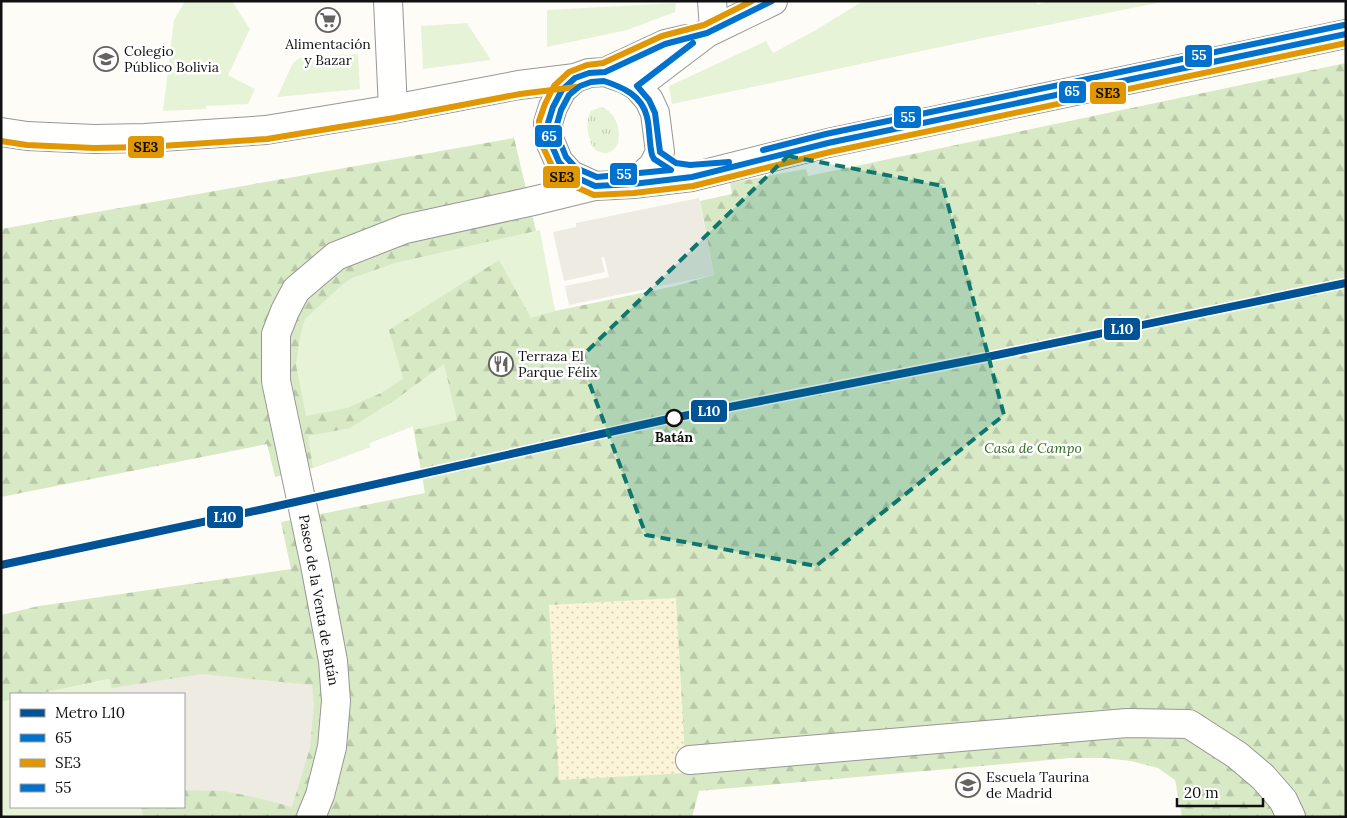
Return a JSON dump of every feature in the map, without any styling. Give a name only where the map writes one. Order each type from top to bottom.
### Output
[{"type":"street","points":[[388,1],[393,108]]},
{"type":"street","points":[[637,86],[710,31],[712,1]]},
{"type":"street","points":[[1,132],[27,136],[94,139],[144,138],[266,130],[519,85],[575,78],[589,73],[605,72],[665,44],[710,31],[772,1]]},
{"type":"street","points":[[575,78],[562,90],[553,107],[548,124],[549,139],[559,162],[571,175],[595,186],[633,184],[692,177],[828,143],[1346,34]]},
{"type":"street","points":[[605,72],[625,79],[637,86],[649,100],[655,114],[660,152],[652,166],[633,184]]},
{"type":"street","points":[[660,152],[676,163],[690,165],[762,159]]},
{"type":"street","name":"Paseo de la Venta de Batán","points":[[312,817],[320,795],[332,747],[336,701],[332,662],[315,565],[276,381],[276,334],[285,311],[296,290],[336,256],[405,229],[595,186]]},
{"type":"street","points":[[690,760],[1127,723],[1189,724],[1237,755],[1263,777],[1283,800],[1291,817]]},
{"type":"highlighted area","points":[[788,156],[943,186],[1004,415],[816,566],[646,535],[580,358]]},
{"type":"green space","points":[[185,1],[232,1],[250,29],[228,75],[255,89],[248,104],[206,106],[206,109],[163,111],[174,20]]},
{"type":"green space","points":[[863,1],[1035,1],[1038,5],[1044,1],[1167,1],[672,104],[669,86],[766,41],[773,53],[816,30]]},
{"type":"green space","points":[[676,3],[675,12],[627,30],[547,47],[547,10]]},
{"type":"green space","points":[[467,23],[491,60],[423,69],[421,26]]},
{"type":"green space","points":[[358,54],[360,89],[277,97],[293,63],[301,57]]},
{"type":"green space","name":"Casa de Campo","points":[[1346,63],[1346,817],[1182,817],[1175,780],[1158,768],[1131,761],[1104,758],[1071,758],[699,791],[692,817],[143,817],[141,808],[185,808],[185,693],[113,693],[109,679],[43,693],[10,693],[10,700],[1,702],[1,615],[39,606],[291,569],[281,522],[425,493],[413,426],[369,443],[370,447],[313,468],[275,477],[267,444],[1,497],[1,229],[514,138],[555,311],[675,286],[714,275],[700,201],[732,194],[730,183],[806,169],[808,176]]},
{"type":"green space","points":[[601,107],[615,119],[618,127],[619,136],[617,143],[614,149],[608,153],[600,152],[594,148],[588,130],[589,114],[591,111]]},
{"type":"green space","points":[[540,230],[555,311],[531,318],[499,260],[389,330],[403,379],[379,394],[347,408],[306,416],[296,365],[300,337],[305,319],[342,285],[352,278],[395,263]]},
{"type":"green space","points":[[444,364],[457,420],[418,429],[414,429],[412,426],[369,443],[370,447],[313,468],[308,436],[350,428],[395,400]]},
{"type":"green space","points":[[109,679],[113,693],[43,693]]},
{"type":"green space","points":[[10,700],[10,808],[141,808],[143,817],[1,817],[1,702]]},
{"type":"sand","points":[[676,598],[686,773],[559,780],[549,605]]},
{"type":"shaded area","points":[[699,198],[714,275],[569,305],[565,286],[609,277],[604,257],[601,258],[605,272],[564,281],[553,232],[576,227],[576,223]]},
{"type":"shaded area","points":[[202,674],[312,685],[314,704],[310,748],[292,807],[223,791],[185,790],[185,693],[113,693],[112,688]]},
{"type":"metro line","name":"L10","points":[[1,565],[673,418],[987,357],[1346,283]]},
{"type":"transit line","name":"SE3","points":[[752,1],[704,25],[662,36],[603,63],[587,65],[569,72],[554,86],[539,121],[540,141],[553,168],[567,183],[594,195],[634,193],[693,186],[830,152],[1346,43]]},
{"type":"transit line","name":"65","points":[[772,1],[707,33],[665,44],[605,72],[589,73],[575,78],[562,90],[553,107],[548,123],[549,139],[559,162],[571,175],[595,186],[633,184],[692,177],[828,143],[1346,34]]},
{"type":"transit line","name":"55","points":[[763,150],[826,134],[1344,25]]},
{"type":"transit line","name":"65","points":[[693,43],[637,86],[649,100],[655,113],[660,152],[676,163],[690,165],[729,162]]},
{"type":"transit line","name":"55","points":[[604,81],[624,89],[641,103],[649,126],[652,155],[654,159],[671,170],[597,177],[576,168],[566,157],[558,137],[557,124],[561,110],[569,95],[580,86],[591,82],[604,81]]},
{"type":"transit line","name":"SE3","points":[[1,141],[27,145],[94,148],[146,147],[267,139],[394,118],[520,94],[576,87]]},
{"type":"place","name":"Alimentación y Bazar","points":[[328,20]]},
{"type":"place","name":"Colegio Público Bolivia","points":[[106,59]]},
{"type":"place","name":"Terraza El Parque Félix","points":[[501,364]]},
{"type":"place","name":"Batán","points":[[674,418]]},
{"type":"place","name":"Escuela Taurina de Madrid","points":[[968,785]]}]
